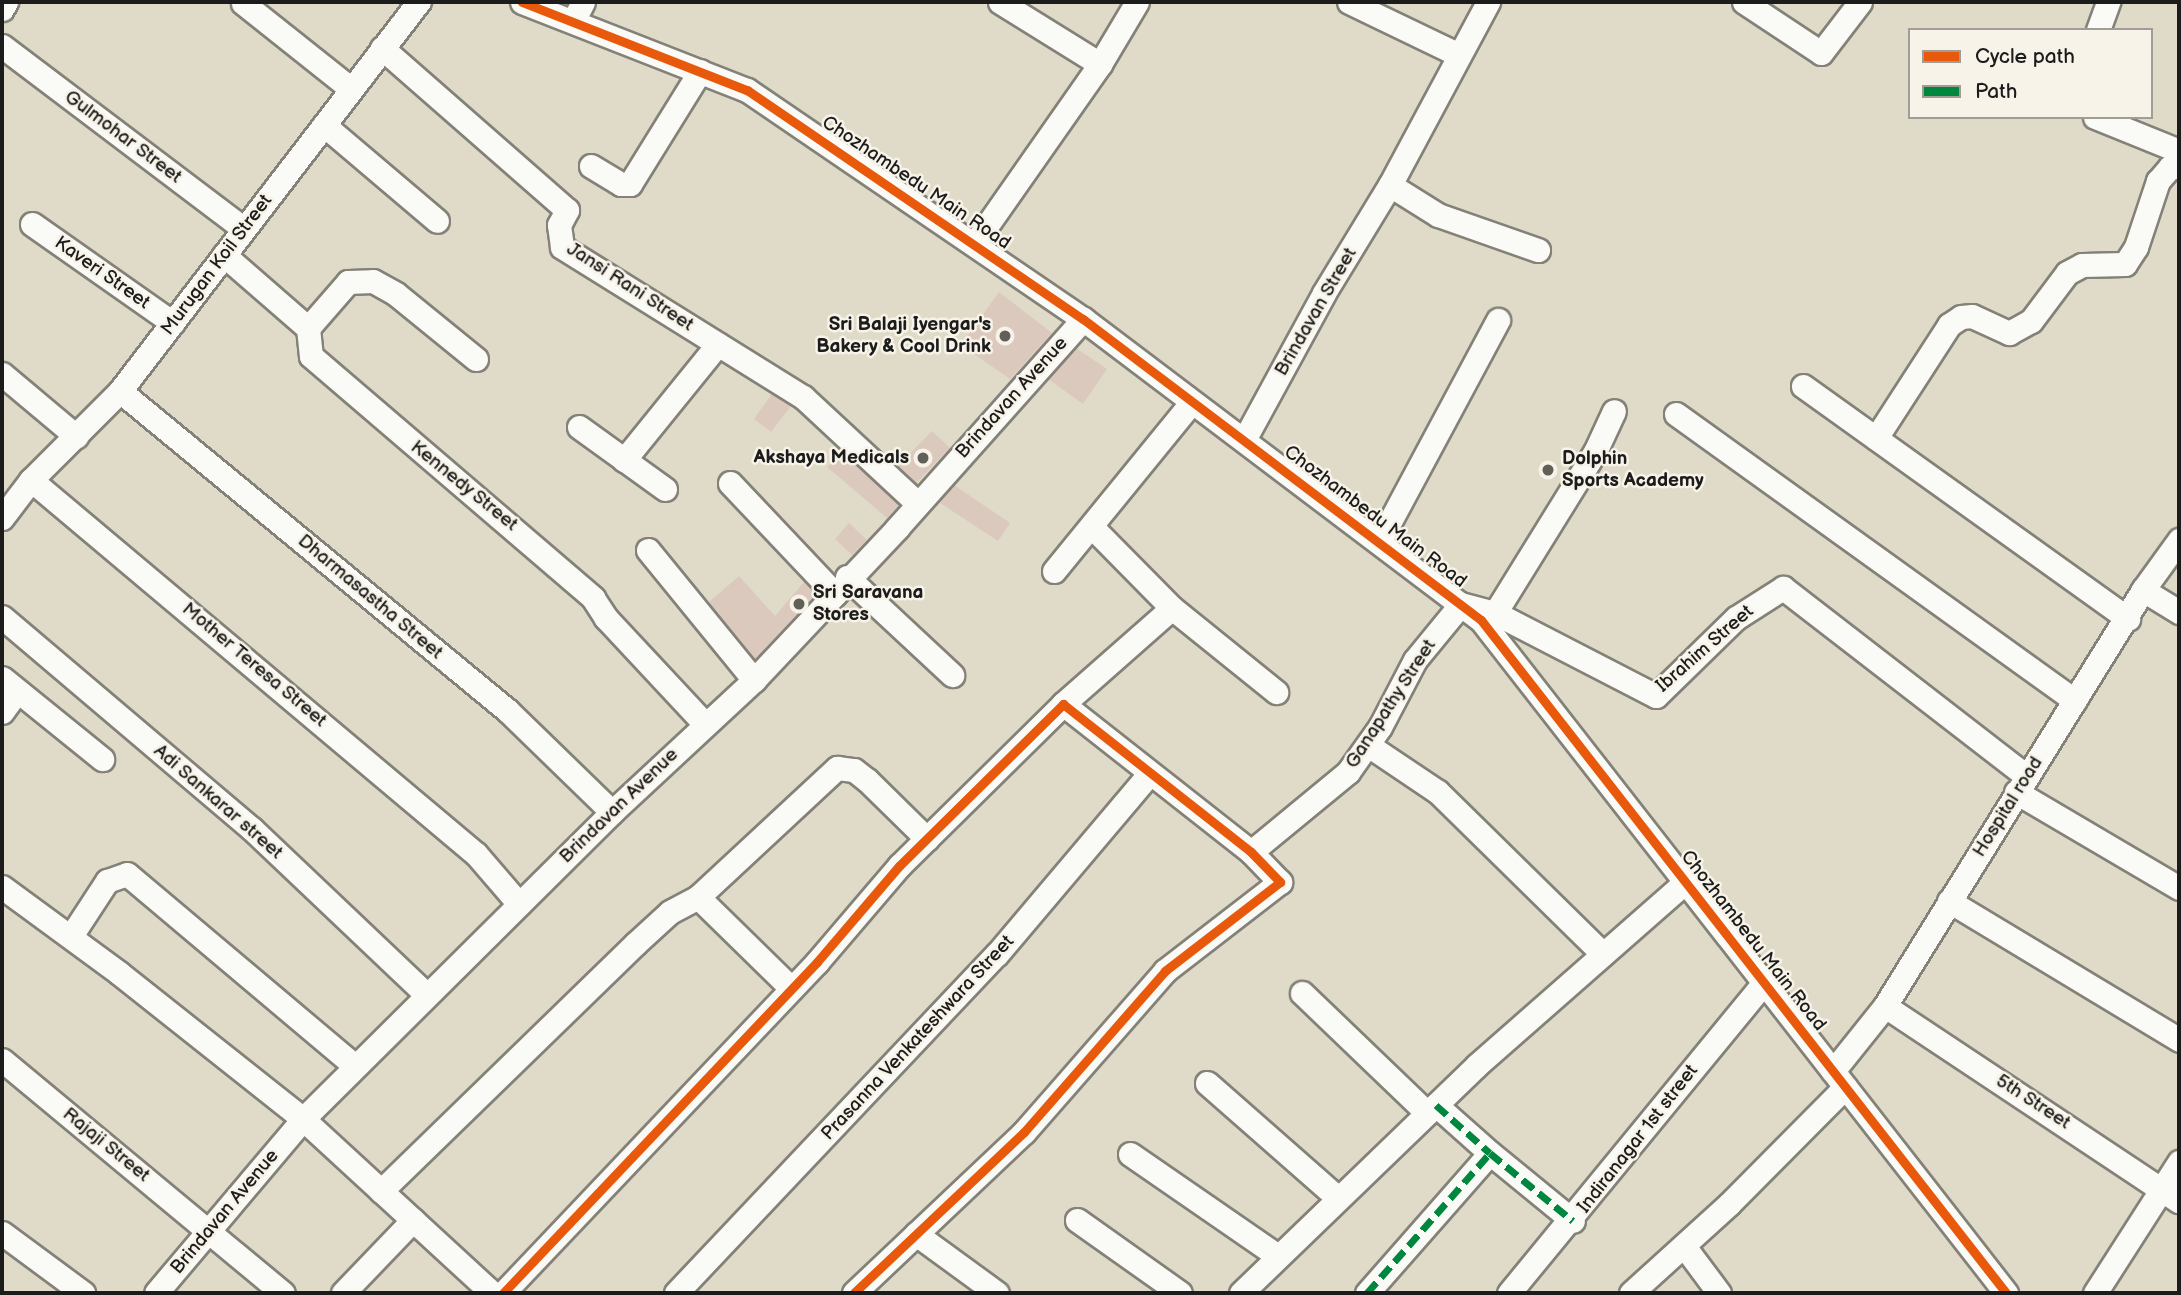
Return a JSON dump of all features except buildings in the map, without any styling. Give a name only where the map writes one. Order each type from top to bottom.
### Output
[{"type":"street","points":[[2,9],[6,2]]},
{"type":"street","name":"Murugan Koil Street","points":[[2,519],[31,480],[120,391],[419,2]]},
{"type":"street","name":"Chozhambedu Main Road","points":[[522,2],[578,12],[700,71],[747,90],[1083,319],[1481,620],[2006,1293]]},
{"type":"street","points":[[1000,2],[1100,64]]},
{"type":"street","points":[[974,244],[1100,64],[1137,2]]},
{"type":"street","points":[[1349,2],[1459,55]]},
{"type":"street","name":"Brindavan Street","points":[[1244,440],[1325,293],[1390,186],[1488,2]]},
{"type":"street","points":[[1744,2],[1821,53],[1860,2]]},
{"type":"street","points":[[2099,28],[2108,2]]},
{"type":"street","points":[[243,3],[351,89]]},
{"type":"street","name":"Gulmohar Street","points":[[2,46],[244,229]]},
{"type":"street","name":"Jansi Rani Street","points":[[382,48],[567,210],[559,225],[562,247],[803,397],[917,503]]},
{"type":"street","points":[[592,166],[621,184],[630,184],[700,71]]},
{"type":"street","points":[[2100,119],[2179,151]]},
{"type":"street","points":[[324,125],[437,221]]},
{"type":"street","points":[[1876,438],[1955,321],[1972,316],[2009,333],[2031,321],[2067,273],[2082,265],[2118,267],[2130,259],[2158,181],[2170,167],[2179,167]]},
{"type":"street","points":[[1390,186],[1438,215],[1538,250]]},
{"type":"street","name":"Kaveri Street","points":[[32,224],[173,323]]},
{"type":"street","points":[[224,255],[309,328],[348,282],[373,281],[396,294],[476,359]]},
{"type":"street","name":"Brindavan Avenue","points":[[156,1293],[303,1119],[612,812],[754,680],[1083,319]]},
{"type":"street","points":[[1379,542],[1498,320]]},
{"type":"street","name":"Kennedy Street","points":[[309,328],[311,356],[593,598],[606,618],[705,724]]},
{"type":"street","points":[[624,460],[719,344]]},
{"type":"street","points":[[2,374],[76,436]]},
{"type":"street","points":[[1803,386],[2128,619]]},
{"type":"street","name":"Dharmasastha Street","points":[[120,391],[508,712],[612,812]]},
{"type":"street","points":[[1055,571],[1192,402]]},
{"type":"street","points":[[1495,613],[1595,452],[1614,411]]},
{"type":"street","points":[[1676,414],[2075,701]]},
{"type":"street","points":[[579,427],[665,489]]},
{"type":"street","name":"Mother Teresa Street","points":[[31,480],[475,854],[519,904]]},
{"type":"street","points":[[730,483],[841,586],[952,675]]},
{"type":"street","points":[[1092,527],[1172,608],[1276,692]]},
{"type":"street","name":"Hospital road","points":[[1631,1293],[1684,1246],[1839,1079],[2021,784],[2128,619],[2143,590],[2179,540]]},
{"type":"street","points":[[648,550],[754,680]]},
{"type":"street","name":"Ibrahim Street","points":[[1461,604],[1495,613],[1656,696],[1736,618],[1783,587],[2021,784]]},
{"type":"street","points":[[2143,590],[2179,612]]},
{"type":"street","name":"Ganapathy Street","points":[[1251,852],[1348,772],[1368,745],[1415,660],[1461,604]]},
{"type":"street","points":[[503,1293],[792,988],[927,839],[1063,704],[1172,608]]},
{"type":"street","name":"Adi Sankarar street","points":[[2,617],[252,829],[427,995]]},
{"type":"street","points":[[2,712],[10,685],[102,759]]},
{"type":"street","points":[[854,1293],[1024,1132],[1165,971],[1280,881],[1251,852],[1063,704]]},
{"type":"street","points":[[1368,745],[1437,792],[1604,954]]},
{"type":"street","points":[[382,1191],[644,936],[670,912],[698,897],[837,768],[854,770],[867,780],[927,839]]},
{"type":"street","name":"Prasanna Venkateshwara Street","points":[[676,1293],[997,954],[1149,774]]},
{"type":"street","points":[[2021,784],[2179,888]]},
{"type":"street","points":[[71,936],[107,881],[127,874],[355,1066]]},
{"type":"street","points":[[1241,1293],[1432,1109],[1685,882]]},
{"type":"street","points":[[2,887],[71,936],[303,1119],[492,1293]]},
{"type":"street","points":[[698,897],[792,988]]},
{"type":"street","points":[[1949,901],[2179,1040]]},
{"type":"street","name":"Indiranagar 1st street","points":[[1509,1293],[1573,1221],[1764,983]]},
{"type":"street","points":[[1302,993],[1432,1109],[1573,1221]]},
{"type":"street","name":"5th Street","points":[[1885,1006],[2171,1194]]},
{"type":"street","name":"Rajaji Street","points":[[2,1059],[283,1293]]},
{"type":"street","points":[[1207,1083],[1338,1198]]},
{"type":"street","points":[[1367,1293],[1490,1153]]},
{"type":"street","points":[[1130,1154],[1278,1256]]},
{"type":"street","points":[[2095,1293],[2171,1194],[2179,1162]]},
{"type":"street","points":[[343,1293],[413,1220]]},
{"type":"street","points":[[1077,1220],[1180,1293]]},
{"type":"street","points":[[2,1233],[83,1293]]},
{"type":"street","points":[[916,1234],[998,1293]]},
{"type":"street","points":[[1684,1246],[1719,1293]]},
{"type":"marked path","points":[[1436,1105],[1490,1153]]},
{"type":"marked path","points":[[1367,1293],[1490,1153],[1573,1221]]},
{"type":"cycle path","points":[[522,2],[747,90],[1083,319],[1481,620],[2006,1293]]},
{"type":"cycle path","points":[[503,1293],[817,962],[899,866],[1063,704],[1251,852],[1280,882],[1165,971],[1024,1132],[854,1293]]},
{"type":"place","name":"Sri Balaji Iyengar's Bakery & Cool Drink","points":[[1005,336]]},
{"type":"place","name":"Akshaya Medicals","points":[[923,458]]},
{"type":"place","name":"Dolphin Sports Academy","points":[[1548,470]]},
{"type":"place","name":"Sri Saravana Stores","points":[[799,604]]}]
